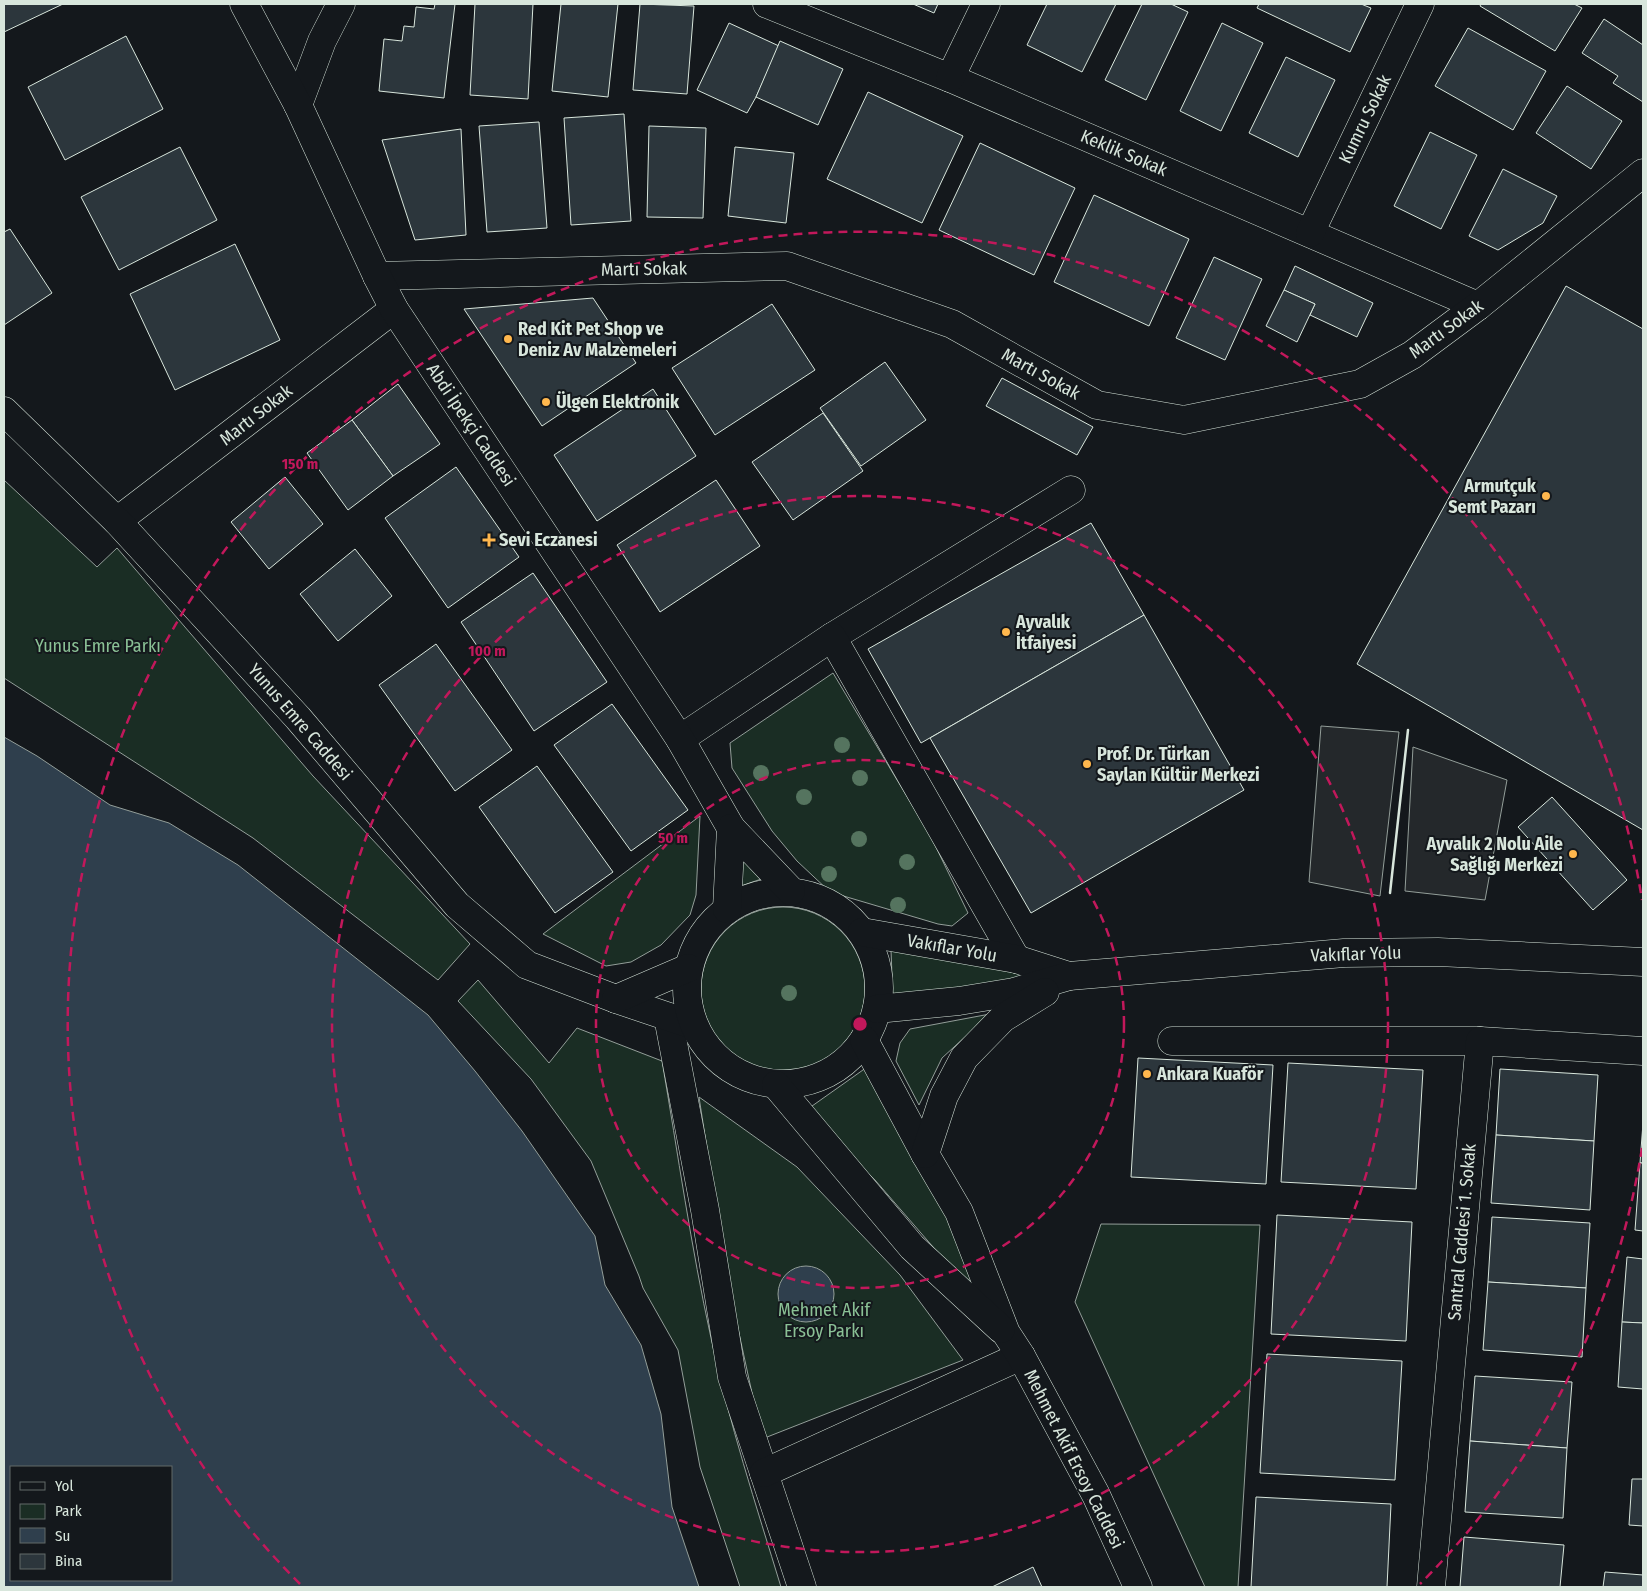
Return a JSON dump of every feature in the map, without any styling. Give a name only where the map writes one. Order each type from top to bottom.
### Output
[{"type":"main road","name":"Abdi İpekçi Caddesi","points":[[244,4],[298,105],[377,276],[394,308],[680,739],[731,828],[792,892]]},
{"type":"main road","points":[[298,105],[322,41],[341,4]]},
{"type":"main road","name":"Keklik Sokak","points":[[767,4],[950,78],[1478,306]]},
{"type":"main road","points":[[950,78],[986,4]]},
{"type":"main road","name":"Kumru Sokak","points":[[1310,233],[1420,4]]},
{"type":"main road","name":"Martı Sokak","points":[[377,276],[787,266],[952,324],[1097,406],[1184,420],[1360,384],[1412,355],[1478,306],[1643,173]]},
{"type":"main road","name":"Martı Sokak","points":[[117,521],[394,308]]},
{"type":"main road","name":"Yunus Emre Caddesi","points":[[4,411],[117,521],[298,718],[457,905],[526,965],[616,999],[693,1025]]},
{"type":"main road","points":[[680,739],[832,637],[1071,490]]},
{"type":"main road","points":[[832,637],[1016,959]]},
{"type":"main road","points":[[727,909],[731,828]]},
{"type":"main road","points":[[792,892],[819,898],[843,912],[862,932],[874,956],[880,982],[877,1009],[872,1025],[864,1040],[848,1060],[827,1075],[802,1083],[776,1085],[750,1079],[726,1067],[707,1048],[693,1025],[686,996],[688,968],[699,940],[711,923],[727,909],[740,901],[765,893],[792,892]]},
{"type":"main road","name":"Vakıflar Yolu","points":[[862,932],[1016,959],[1069,976]]},
{"type":"main road","name":"Vakıflar Yolu","points":[[877,1009],[959,1002],[1014,992],[1069,976],[1344,953],[1438,952],[1643,962]]},
{"type":"main road","points":[[616,999],[688,968]]},
{"type":"main road","name":"Vakıflar Yolu","points":[[925,1154],[944,1096],[964,1058],[1003,1018],[1069,976]]},
{"type":"main road","points":[[668,1017],[705,1210],[732,1377],[802,1587]]},
{"type":"main road","points":[[864,1040],[925,1154],[959,1212],[1006,1333]]},
{"type":"main road","points":[[1172,1041],[1480,1041],[1643,1051]]},
{"type":"main road","name":"Santral Caddesi 1. Sokak","points":[[1431,1587],[1480,1041]]},
{"type":"main road","points":[[776,1085],[912,1247],[1006,1333]]},
{"type":"main road","name":"Mehmet Akif Ersoy Caddesi","points":[[1006,1333],[1021,1356],[1096,1495],[1138,1587]]},
{"type":"main road","points":[[764,1473],[1021,1356]]},
{"type":"green space","name":"Yunus Emre Parkı","points":[[4,480],[97,567],[117,548],[313,776],[470,944],[438,980],[253,838],[4,678]]},
{"type":"green space","points":[[833,673],[930,835],[968,913],[952,926],[938,924],[830,892],[797,861],[772,831],[732,768],[730,743]]},
{"type":"green space","points":[[700,816],[696,895],[690,915],[661,945],[631,962],[606,966],[543,934]]},
{"type":"green space","points":[[735,839],[770,876],[738,887]]},
{"type":"green space","points":[[791,907],[807,910],[822,916],[847,937],[856,950],[862,965],[865,989],[864,1005],[856,1028],[835,1053],[822,1062],[807,1068],[775,1071],[759,1068],[744,1062],[719,1041],[710,1028],[704,1013],[701,981],[704,965],[710,950],[731,925],[744,916],[759,910]]},
{"type":"green space","points":[[891,950],[1040,977],[893,1002]]},
{"type":"green space","points":[[478,980],[549,1063],[577,1028],[662,1061],[697,1269],[718,1370],[743,1464],[781,1587],[740,1587],[700,1467],[678,1350],[643,1288],[591,1161],[531,1079],[458,1001]]},
{"type":"green space","points":[[990,1014],[942,1058],[919,1105],[896,1061],[900,1043],[910,1029]]},
{"type":"green space","points":[[870,1065],[957,1236],[986,1308],[875,1180],[805,1111]]},
{"type":"green space","name":"Mehmet Akif Ersoy Parkı","points":[[699,1097],[797,1167],[900,1275],[963,1360],[762,1439],[727,1278]]},
{"type":"green space","points":[[1101,1224],[1260,1225],[1238,1587],[1205,1587],[1075,1302]]},
{"type":"shaded area","points":[[1321,726],[1399,732],[1380,896],[1309,882]]},
{"type":"shaded area","points":[[1413,747],[1507,780],[1485,900],[1405,891]]},
{"type":"water","points":[[4,737],[37,756],[110,805],[169,823],[238,865],[428,1015],[475,1071],[522,1131],[595,1236],[605,1285],[641,1345],[661,1414],[672,1507],[699,1587],[4,1587]]},
{"type":"water","points":[[806,1266],[817,1268],[826,1274],[832,1283],[834,1294],[832,1305],[826,1314],[817,1320],[806,1322],[795,1320],[786,1314],[780,1305],[778,1294],[780,1283],[786,1274],[795,1268]]},
{"type":"building","points":[[4,4],[63,4],[4,32]]},
{"type":"building","points":[[435,4],[455,4],[444,98],[379,91],[384,39],[402,41],[404,26],[414,27],[416,7],[434,9]]},
{"type":"building","points":[[475,4],[533,4],[528,99],[470,95]]},
{"type":"building","points":[[561,4],[618,4],[608,97],[552,91]]},
{"type":"building","points":[[640,4],[694,6],[687,94],[633,90]]},
{"type":"building","points":[[913,4],[938,4],[934,13]]},
{"type":"building","points":[[1047,4],[1116,4],[1082,72],[1027,45]]},
{"type":"building","points":[[1142,4],[1171,4],[1188,12],[1146,100],[1105,80]]},
{"type":"building","points":[[1259,4],[1361,4],[1371,8],[1350,52],[1257,8]]},
{"type":"building","points":[[1481,4],[1574,4],[1582,8],[1555,51],[1480,6]]},
{"type":"building","points":[[1604,19],[1643,45],[1643,102],[1613,83],[1618,76],[1582,53]]},
{"type":"building","points":[[729,23],[779,46],[747,113],[697,90]]},
{"type":"building","points":[[1222,23],[1263,43],[1221,131],[1180,111]]},
{"type":"building","points":[[1468,28],[1546,71],[1513,130],[1435,86]]},
{"type":"building","points":[[126,36],[163,109],[65,160],[28,87]]},
{"type":"building","points":[[780,41],[843,69],[818,125],[756,97]]},
{"type":"building","points":[[1286,57],[1335,80],[1298,157],[1249,133]]},
{"type":"building","points":[[1567,86],[1622,121],[1591,169],[1536,133]]},
{"type":"building","points":[[868,92],[963,136],[922,223],[827,179]]},
{"type":"building","points":[[624,114],[631,221],[571,225],[564,118]]},
{"type":"building","points":[[539,122],[547,228],[487,232],[479,126]]},
{"type":"building","points":[[649,126],[706,128],[703,218],[647,217]]},
{"type":"building","points":[[461,129],[466,235],[415,240],[382,140]]},
{"type":"building","points":[[1430,132],[1477,155],[1441,229],[1394,206]]},
{"type":"building","points":[[980,143],[1075,188],[1034,275],[939,230]]},
{"type":"building","points":[[180,147],[217,220],[119,270],[81,197]]},
{"type":"building","points":[[735,147],[794,153],[786,223],[728,216]]},
{"type":"building","points":[[1503,169],[1557,196],[1543,223],[1498,250],[1469,236]]},
{"type":"building","points":[[1094,195],[1189,239],[1149,326],[1054,282]]},
{"type":"building","points":[[10,229],[52,293],[4,325],[4,232]]},
{"type":"building","points":[[235,244],[280,340],[175,390],[130,294]]},
{"type":"building","points":[[1214,257],[1262,279],[1225,360],[1176,338]]},
{"type":"building","points":[[1295,266],[1373,303],[1357,337],[1310,315],[1315,304],[1284,290]]},
{"type":"building","name":"Armutçuk Semt Pazarı","points":[[1566,286],[1643,329],[1643,830],[1357,664]]},
{"type":"building","points":[[1284,290],[1315,304],[1297,342],[1266,326]]},
{"type":"building","points":[[593,298],[636,363],[542,426],[464,309]]},
{"type":"building","points":[[772,304],[815,370],[715,435],[672,368]]},
{"type":"building","points":[[885,362],[926,420],[861,466],[820,408]]},
{"type":"building","points":[[1002,378],[1093,427],[1077,455],[986,406]]},
{"type":"building","points":[[398,384],[440,444],[393,476],[352,420]]},
{"type":"building","points":[[653,389],[696,456],[597,521],[554,455]]},
{"type":"building","points":[[823,413],[863,471],[793,520],[752,462]]},
{"type":"building","points":[[352,420],[393,476],[348,510],[307,453]]},
{"type":"building","points":[[456,467],[519,557],[448,608],[385,518]]},
{"type":"building","points":[[285,477],[323,524],[269,569],[231,522]]},
{"type":"building","points":[[716,480],[760,546],[660,612],[617,545]]},
{"type":"building","name":"Ayvalık İtfaiyesi","points":[[1091,523],[1144,615],[921,743],[868,649]]},
{"type":"building","points":[[355,549],[392,596],[338,641],[300,594]]},
{"type":"building","points":[[533,573],[607,682],[534,731],[461,622]]},
{"type":"building","name":"Prof. Dr. Türkan Saylan Kültür Merkezi","points":[[1144,615],[1244,790],[1031,913],[930,738]]},
{"type":"building","points":[[436,644],[512,750],[455,791],[379,685]]},
{"type":"building","points":[[612,704],[688,810],[631,851],[554,745]]},
{"type":"building","points":[[537,766],[613,872],[555,913],[479,807]]},
{"type":"building","name":"Ayvalık 2 Nolu Aile Sağlığı Merkezi","points":[[1552,797],[1627,880],[1593,910],[1518,827]]},
{"type":"building","points":[[1138,1058],[1273,1065],[1266,1184],[1131,1177]]},
{"type":"building","points":[[1288,1063],[1423,1070],[1416,1189],[1281,1182]]},
{"type":"building","points":[[1500,1069],[1598,1075],[1594,1141],[1496,1135]]},
{"type":"building","points":[[1643,1123],[1643,1163],[1640,1163]]},
{"type":"building","points":[[1496,1135],[1594,1141],[1590,1210],[1491,1203]]},
{"type":"building","points":[[1640,1163],[1643,1163],[1643,1231],[1635,1230]]},
{"type":"building","points":[[1277,1215],[1412,1222],[1406,1341],[1271,1334]]},
{"type":"building","points":[[1492,1217],[1590,1223],[1586,1288],[1488,1282]]},
{"type":"building","points":[[1627,1257],[1643,1259],[1643,1323],[1622,1322]]},
{"type":"building","points":[[1488,1282],[1586,1288],[1582,1357],[1483,1350]]},
{"type":"building","points":[[1622,1322],[1643,1323],[1643,1389],[1618,1387]]},
{"type":"building","points":[[1267,1354],[1402,1361],[1395,1480],[1260,1473]]},
{"type":"building","points":[[1475,1376],[1572,1382],[1567,1448],[1470,1441]]},
{"type":"building","points":[[1470,1441],[1567,1448],[1563,1518],[1465,1512]]},
{"type":"building","points":[[1632,1479],[1643,1479],[1643,1526],[1629,1525]]},
{"type":"building","points":[[1256,1497],[1391,1504],[1387,1587],[1251,1587]]},
{"type":"building","points":[[1464,1537],[1564,1545],[1560,1587],[1460,1587]]},
{"type":"building","points":[[1033,1567],[1042,1587],[992,1587]]},
{"type":"building","points":[[1605,1572],[1643,1575],[1643,1587],[1603,1587]]},
{"type":"wall","points":[[1390,893],[1408,730]]},
{"type":"place","name":"Red Kit Pet Shop ve Deniz Av Malzemeleri","points":[[508,339]]},
{"type":"place","name":"Ülgen Elektronik","points":[[546,402]]},
{"type":"place","name":"Armutçuk Semt Pazarı","points":[[1546,496]]},
{"type":"place","name":"Sevi Eczanesi","points":[[489,540]]},
{"type":"place","name":"Ayvalık İtfaiyesi","points":[[1006,632]]},
{"type":"place","name":"Prof. Dr. Türkan Saylan Kültür Merkezi","points":[[1087,764]]},
{"type":"place","name":"Ayvalık 2 Nolu Aile Sağlığı Merkezi","points":[[1573,854]]},
{"type":"place","name":"Ankara Kuaför","points":[[1147,1074]]}]
